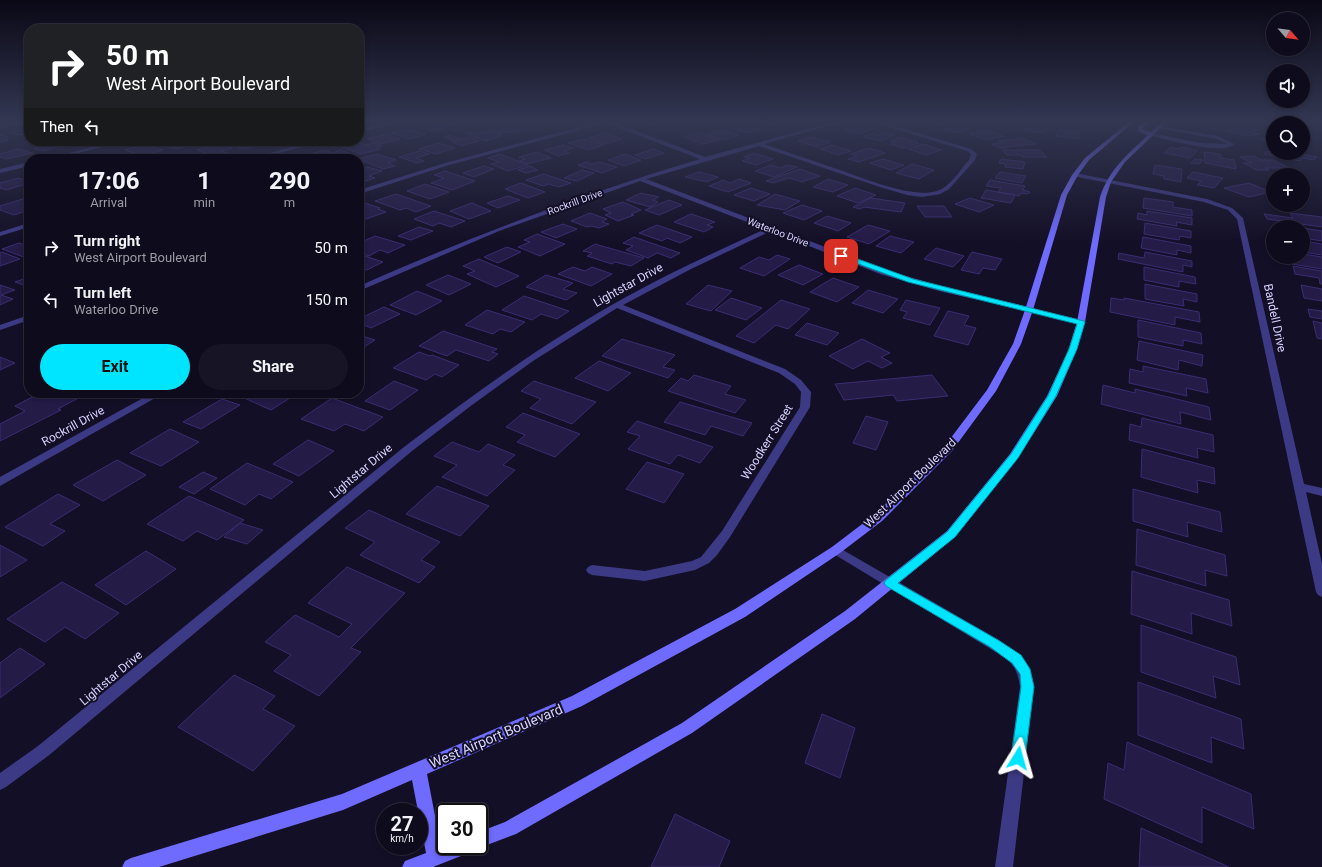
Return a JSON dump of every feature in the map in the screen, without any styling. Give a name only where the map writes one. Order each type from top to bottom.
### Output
[{"type":"main road","name":"West Airport Boulevard","points":[[131,867],[343,802],[577,702],[740,614],[836,550],[878,518],[948,450],[991,391],[1017,344],[1029,310],[1064,195],[1075,176],[1087,161]]},
{"type":"main road","points":[[488,837],[510,828],[687,728],[850,615],[951,534],[1014,456],[1052,396],[1073,349],[1081,322],[1103,197],[1108,182],[1123,161]]},
{"type":"main road","points":[[418,770],[436,857]]},
{"type":"main road","points":[[411,867],[441,855]]},
{"type":"street","points":[[364,190],[456,161]]},
{"type":"street","name":"Rockrill Drive","points":[[364,287],[497,230],[640,179],[697,161]]},
{"type":"street","points":[[810,161],[882,186],[922,195],[938,193],[947,188],[971,161]]},
{"type":"street","points":[[0,171],[24,165]]},
{"type":"street","name":"Bandell Drive","points":[[1075,176],[1205,200],[1230,209],[1240,218],[1322,592]]},
{"type":"street","name":"Waterloo Drive","points":[[640,179],[883,272],[1081,322]]},
{"type":"street","points":[[0,234],[24,227]]},
{"type":"street","name":"Lightstar Drive","points":[[0,782],[43,751],[462,406],[576,330],[660,281],[771,229]]},
{"type":"street","name":"Woodkerr Street","points":[[592,570],[645,576],[695,565],[705,560],[726,534],[805,407],[806,392],[798,382],[782,371],[618,306]]},
{"type":"street","points":[[0,328],[24,319]]},
{"type":"street","name":"Rockrill Drive","points":[[0,482],[150,398]]},
{"type":"street","points":[[1300,487],[1322,492]]},
{"type":"street","points":[[836,550],[994,644],[1016,659],[1026,672],[1027,687],[1004,867]]},
{"type":"building","points":[[364,161],[392,161],[388,163],[395,166],[383,169]]},
{"type":"building","points":[[498,161],[519,161],[528,165],[508,171],[491,164],[499,162]]},
{"type":"building","points":[[520,161],[537,161],[527,164]]},
{"type":"building","points":[[612,161],[637,161],[624,166]]},
{"type":"building","points":[[744,161],[766,161],[756,165]]},
{"type":"building","points":[[892,161],[904,165],[891,170],[870,163]]},
{"type":"building","points":[[1000,161],[1025,162],[1023,169],[1005,167],[1006,164],[999,163]]},
{"type":"building","points":[[1193,161],[1202,161],[1199,164],[1191,163]]},
{"type":"building","points":[[1205,161],[1234,161],[1236,169],[1205,163]]},
{"type":"building","points":[[1249,161],[1276,161],[1289,168],[1265,168],[1266,170],[1257,170],[1243,163],[1252,163]]},
{"type":"building","points":[[586,162],[592,164],[599,162],[617,167],[602,173],[578,165]]},
{"type":"building","points":[[912,164],[934,170],[919,179],[896,173]]},
{"type":"building","points":[[771,165],[780,168],[787,165],[797,167],[774,177],[755,171]]},
{"type":"building","points":[[1155,165],[1182,169],[1181,182],[1164,179],[1164,176],[1153,174]]},
{"type":"building","points":[[484,166],[494,169],[474,177],[463,173]]},
{"type":"building","points":[[530,166],[538,170],[526,173],[518,170]]},
{"type":"building","points":[[367,167],[382,171],[369,176],[375,178],[366,181],[364,180],[364,168]]},
{"type":"building","points":[[800,169],[820,176],[802,182],[789,178],[773,183],[766,181]]},
{"type":"building","points":[[582,170],[594,173],[577,181],[564,178]]},
{"type":"building","points":[[445,171],[475,181],[452,190],[431,183],[444,178],[434,175]]},
{"type":"building","points":[[699,172],[718,177],[707,182],[685,177]]},
{"type":"building","points":[[1000,172],[1026,176],[1022,183],[995,178]]},
{"type":"building","points":[[1193,172],[1223,178],[1214,188],[1197,185],[1201,181],[1187,178]]},
{"type":"building","points":[[544,174],[571,183],[559,187],[549,184],[543,186],[526,180]]},
{"type":"building","points":[[18,178],[24,180],[24,185],[6,190],[0,188],[0,183]]},
{"type":"building","points":[[739,179],[751,183],[728,192],[709,186],[723,180],[730,183]]},
{"type":"building","points":[[828,179],[848,185],[833,192],[813,187]]},
{"type":"building","points":[[990,180],[1025,186],[1023,190],[1030,192],[1028,194],[1021,193],[1019,196],[998,192],[1001,188],[986,186]]},
{"type":"building","points":[[521,183],[545,192],[528,198],[505,189]]},
{"type":"building","points":[[1249,183],[1266,190],[1266,193],[1249,197],[1224,188]]},
{"type":"building","points":[[425,184],[449,192],[430,199],[407,191]]},
{"type":"building","points":[[751,188],[770,194],[754,201],[734,195]]},
{"type":"building","points":[[855,188],[876,195],[858,203],[837,196]]},
{"type":"building","points":[[986,190],[1015,195],[1011,203],[981,198]]},
{"type":"building","points":[[641,193],[659,197],[653,200],[658,202],[650,207],[626,200]]},
{"type":"building","points":[[396,194],[431,206],[416,212],[406,208],[400,210],[375,201]]},
{"type":"building","points":[[775,194],[800,201],[785,210],[757,205]]},
{"type":"building","points":[[508,196],[520,200],[498,208],[487,203]]},
{"type":"building","points":[[871,198],[905,203],[901,212],[864,207],[860,209],[853,207]]},
{"type":"building","points":[[970,198],[994,205],[979,212],[955,204]]},
{"type":"building","points":[[1144,198],[1173,202],[1173,207],[1192,210],[1192,216],[1143,208]]},
{"type":"building","points":[[24,199],[24,212],[14,215],[0,210],[0,206]]},
{"type":"building","points":[[669,200],[682,205],[659,215],[645,210]]},
{"type":"building","points":[[623,202],[641,210],[631,214],[634,215],[618,221],[605,215],[611,213],[603,209]]},
{"type":"building","points":[[364,203],[380,208],[378,209],[386,212],[364,220]]},
{"type":"building","points":[[472,203],[491,211],[469,219],[450,211]]},
{"type":"building","points":[[802,205],[822,211],[804,220],[783,213]]},
{"type":"building","points":[[917,206],[944,206],[952,217],[925,217]]},
{"type":"building","points":[[434,211],[465,221],[451,227],[439,223],[433,226],[414,219]]},
{"type":"building","points":[[1147,211],[1192,218],[1192,225],[1176,222],[1177,226],[1137,219],[1138,213],[1147,215]]},
{"type":"building","points":[[590,213],[607,219],[602,222],[609,224],[599,228],[591,226],[587,227],[571,221]]},
{"type":"building","points":[[1290,213],[1322,217],[1322,227],[1310,225],[1310,220],[1267,219],[1264,214],[1293,218]]},
{"type":"building","points":[[691,214],[715,222],[707,225],[713,227],[704,232],[674,222]]},
{"type":"building","points":[[827,216],[851,223],[838,231],[814,223]]},
{"type":"building","points":[[1145,223],[1191,231],[1191,238],[1180,236],[1179,240],[1144,234]]},
{"type":"building","points":[[563,224],[577,229],[556,238],[541,232]]},
{"type":"building","points":[[657,225],[692,237],[680,243],[667,238],[662,241],[639,233]]},
{"type":"building","points":[[868,225],[890,231],[869,244],[847,237]]},
{"type":"building","points":[[419,227],[433,231],[411,240],[398,236]]},
{"type":"building","points":[[1310,229],[1322,231],[1322,241],[1310,239]]},
{"type":"building","points":[[537,234],[565,244],[540,256],[518,247],[530,242],[524,240]]},
{"type":"building","points":[[375,236],[405,245],[388,253],[380,250],[369,256],[364,254],[364,241]]},
{"type":"building","points":[[890,236],[914,242],[901,253],[876,246]]},
{"type":"building","points":[[634,237],[680,253],[671,258],[657,253],[648,258],[626,250],[633,246],[623,243]]},
{"type":"building","points":[[1143,237],[1191,246],[1191,253],[1177,250],[1177,255],[1141,248]]},
{"type":"building","points":[[1310,242],[1322,244],[1322,255],[1310,253]]},
{"type":"building","points":[[19,243],[24,244],[24,257],[2,249]]},
{"type":"building","points":[[595,244],[644,258],[631,266],[615,262],[612,264],[587,256],[592,253],[583,251]]},
{"type":"building","points":[[507,247],[521,252],[498,263],[484,257]]},
{"type":"building","points":[[936,248],[964,256],[953,267],[924,259]]},
{"type":"building","points":[[2,252],[20,259],[0,266],[0,253]]},
{"type":"building","points":[[972,252],[1002,259],[995,270],[983,268],[979,274],[961,270]]},
{"type":"building","points":[[1145,252],[1192,261],[1192,267],[1183,265],[1183,272],[1118,259],[1119,253],[1144,258]]},
{"type":"building","points":[[777,255],[790,259],[764,276],[740,268],[759,257],[769,260]]},
{"type":"building","points":[[1310,255],[1322,257],[1322,269],[1292,264],[1310,264]]},
{"type":"building","points":[[364,256],[383,262],[367,270],[364,269]]},
{"type":"building","points":[[479,259],[519,276],[496,287],[467,274],[475,271],[463,266]]},
{"type":"building","points":[[799,265],[823,274],[803,285],[778,275]]},
{"type":"building","points":[[1293,266],[1322,271],[1322,284],[1320,284],[1319,278],[1295,274]]},
{"type":"building","points":[[573,267],[585,271],[592,267],[612,274],[591,286],[558,274]]},
{"type":"building","points":[[1144,267],[1195,277],[1196,284],[1179,281],[1179,287],[1144,280]]},
{"type":"building","points":[[448,275],[471,284],[449,295],[426,285]]},
{"type":"building","points":[[546,275],[573,283],[563,289],[577,293],[566,300],[526,287]]},
{"type":"building","points":[[833,278],[859,287],[837,302],[810,292]]},
{"type":"building","points":[[24,279],[24,285],[15,282]]},
{"type":"building","points":[[1145,284],[1197,294],[1197,302],[1183,299],[1184,306],[1145,299]]},
{"type":"building","points":[[0,285],[15,290],[1,295],[13,299],[0,305]]},
{"type":"building","points":[[708,285],[732,291],[711,311],[686,304]]},
{"type":"building","points":[[1301,285],[1322,289],[1322,301],[1304,298]]},
{"type":"building","points":[[868,290],[898,299],[883,313],[852,303]]},
{"type":"building","points":[[417,291],[442,301],[416,315],[390,305]]},
{"type":"building","points":[[524,296],[569,311],[557,319],[541,314],[532,320],[502,310]]},
{"type":"building","points":[[731,298],[762,308],[746,320],[715,310]]},
{"type":"building","points":[[1111,298],[1124,300],[1124,298],[1199,312],[1200,322],[1175,317],[1175,325],[1110,312]]},
{"type":"building","points":[[781,300],[810,309],[788,329],[776,325],[754,343],[736,336]]},
{"type":"building","points":[[906,300],[940,308],[930,325],[903,318],[907,312],[900,310]]},
{"type":"building","points":[[384,307],[400,314],[371,328],[364,325],[364,317]]},
{"type":"building","points":[[1308,309],[1322,311],[1322,319],[1310,317]]},
{"type":"building","points":[[487,310],[525,322],[511,332],[500,329],[493,334],[465,325]]},
{"type":"building","points":[[948,311],[969,316],[964,325],[976,328],[968,345],[934,336]]},
{"type":"building","points":[[1138,320],[1201,333],[1202,344],[1183,340],[1183,346],[1138,337]]},
{"type":"building","points":[[1313,321],[1322,323],[1322,339],[1317,338]]},
{"type":"building","points":[[807,323],[839,333],[827,345],[795,335]]},
{"type":"building","points":[[443,331],[497,349],[492,352],[498,354],[489,361],[456,350],[447,356],[419,346]]},
{"type":"building","points":[[364,337],[375,340],[364,347]]},
{"type":"building","points":[[622,339],[675,355],[663,367],[675,370],[668,378],[602,356]]},
{"type":"building","points":[[862,339],[890,353],[881,357],[892,363],[882,368],[868,361],[853,369],[829,356]]},
{"type":"building","points":[[1139,341],[1203,355],[1202,366],[1179,360],[1178,370],[1137,360]]},
{"type":"building","points":[[419,352],[459,365],[442,377],[435,374],[426,380],[393,368]]},
{"type":"building","points":[[0,357],[15,363],[0,370]]},
{"type":"building","points":[[599,361],[631,373],[608,391],[575,378]]},
{"type":"building","points":[[1143,366],[1206,379],[1208,393],[1186,388],[1187,396],[1129,383],[1130,369],[1143,372]]},
{"type":"building","points":[[694,375],[731,386],[725,394],[746,400],[735,413],[668,391],[681,378],[688,381]]},
{"type":"building","points":[[932,375],[948,396],[897,401],[893,395],[844,400],[835,384]]},
{"type":"building","points":[[394,381],[418,390],[390,410],[365,401]]},
{"type":"building","points":[[534,381],[596,402],[572,424],[530,408],[541,399],[521,391]]},
{"type":"building","points":[[1103,385],[1135,393],[1135,389],[1209,407],[1211,420],[1180,412],[1181,424],[1101,404]]},
{"type":"building","points":[[30,398],[79,398],[58,409],[61,410],[0,441],[0,424],[25,411],[15,406]]},
{"type":"building","points":[[244,398],[290,398],[271,410]]},
{"type":"building","points":[[332,398],[383,417],[364,431],[345,424],[334,431],[301,419]]},
{"type":"building","points":[[222,399],[240,405],[201,429],[183,422]]},
{"type":"building","points":[[680,402],[752,423],[743,436],[711,426],[705,435],[664,422]]},
{"type":"building","points":[[523,413],[580,434],[555,457],[517,442],[525,435],[506,427]]},
{"type":"building","points":[[866,416],[888,422],[876,450],[853,443]]},
{"type":"building","points":[[1142,418],[1213,435],[1214,452],[1197,448],[1198,458],[1129,440],[1130,424],[1141,427]]},
{"type":"building","points":[[637,421],[713,447],[700,463],[678,455],[670,464],[628,449],[640,436],[627,432]]},
{"type":"building","points":[[170,429],[199,442],[161,466],[130,453]]},
{"type":"building","points":[[308,440],[334,451],[299,476],[273,464]]},
{"type":"building","points":[[452,442],[479,452],[488,444],[515,455],[503,465],[515,470],[487,496],[442,477],[457,465],[434,456]]},
{"type":"building","points":[[1142,449],[1214,468],[1215,484],[1197,480],[1198,493],[1141,477]]},
{"type":"building","points":[[117,460],[146,475],[103,501],[73,485]]},
{"type":"building","points":[[647,462],[684,474],[664,503],[626,489]]},
{"type":"building","points":[[247,463],[293,482],[271,499],[259,494],[245,505],[210,489]]},
{"type":"building","points":[[203,472],[217,478],[194,494],[179,487]]},
{"type":"building","points":[[437,486],[489,506],[460,536],[406,514]]},
{"type":"building","points":[[1133,489],[1220,512],[1222,532],[1187,522],[1188,537],[1133,521]]},
{"type":"building","points":[[58,494],[80,505],[50,524],[65,531],[43,546],[5,527]]},
{"type":"building","points":[[189,496],[244,520],[217,540],[197,531],[183,541],[147,524]]},
{"type":"building","points":[[369,510],[440,542],[421,560],[435,567],[419,583],[360,555],[375,542],[345,528]]},
{"type":"building","points":[[240,523],[263,530],[247,544],[224,537]]},
{"type":"building","points":[[1137,529],[1225,555],[1227,576],[1205,570],[1206,586],[1136,565]]},
{"type":"building","points":[[0,545],[27,560],[0,577]]},
{"type":"building","points":[[146,551],[176,569],[126,605],[95,585]]},
{"type":"building","points":[[347,567],[405,593],[351,648],[361,652],[319,696],[274,671],[291,655],[265,642],[295,615],[339,637],[352,624],[308,603]]},
{"type":"building","points":[[1132,571],[1229,600],[1232,626],[1191,613],[1192,634],[1131,614]]},
{"type":"building","points":[[62,582],[119,613],[85,639],[65,627],[45,642],[7,619]]},
{"type":"building","points":[[1141,625],[1236,657],[1240,685],[1213,676],[1216,698],[1141,672]]},
{"type":"building","points":[[20,648],[45,664],[0,698],[0,663]]},
{"type":"building","points":[[234,675],[275,696],[263,709],[295,726],[253,771],[178,727]]},
{"type":"building","points":[[1138,682],[1241,719],[1244,749],[1211,737],[1212,763],[1138,735]]},
{"type":"building","points":[[822,714],[855,728],[840,778],[805,763]]},
{"type":"building","points":[[1127,742],[1251,794],[1254,829],[1202,807],[1202,843],[1104,799],[1108,763],[1124,770]]},
{"type":"building","points":[[675,814],[730,841],[719,867],[651,867]]},
{"type":"building","points":[[1141,828],[1229,867],[1139,867]]},
{"type":"route","points":[[841,256],[883,272],[942,289],[1081,322],[1073,349],[1052,396],[1014,456],[951,534],[890,583],[994,644],[1016,659],[1026,672],[1027,687],[1018,758]]}]
